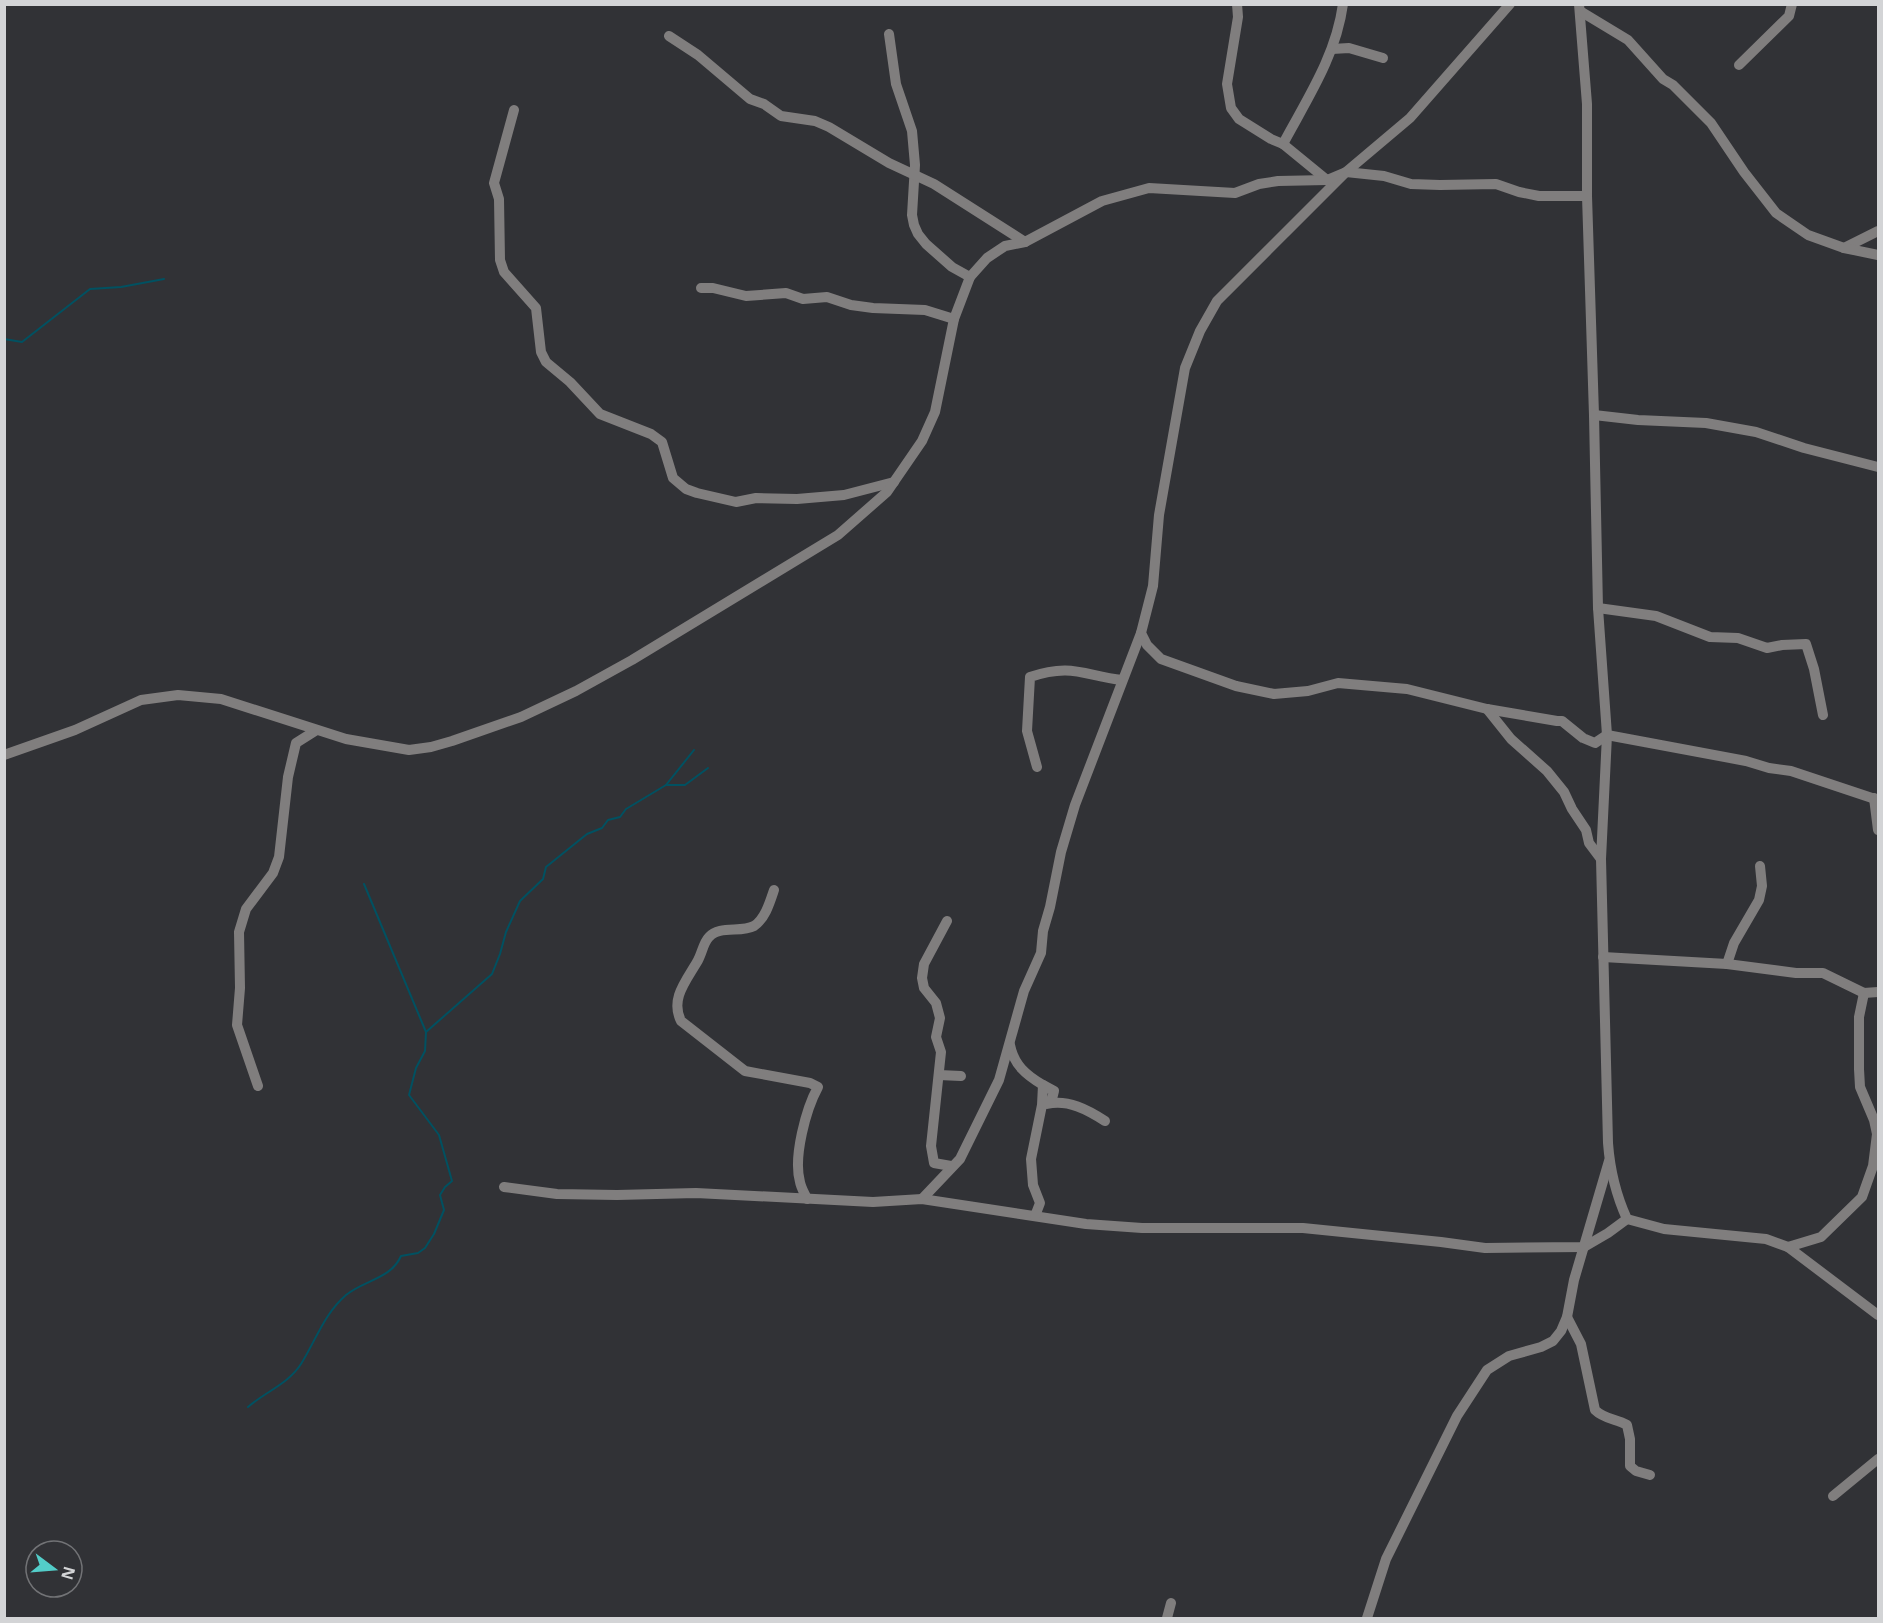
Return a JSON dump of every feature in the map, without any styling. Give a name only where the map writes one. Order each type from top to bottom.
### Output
[{"type":"street","points":[[1236,4],[1238,17],[1227,84],[1231,108],[1239,119],[1271,140],[1283,144],[1327,180]]},
{"type":"street","points":[[1283,144],[1320,77],[1332,50],[1343,4]]},
{"type":"street","points":[[922,1199],[960,1159],[999,1080],[1024,991],[1041,953],[1043,931],[1061,852],[1075,805],[1141,633],[1154,586],[1159,515],[1185,368],[1200,330],[1217,301],[1346,172],[1410,118],[1510,4]]},
{"type":"street","points":[[1739,65],[1789,16],[1792,4]]},
{"type":"street","points":[[1579,8],[1587,104],[1587,196],[1598,608],[1607,735],[1601,859],[1609,1159],[1617,1197],[1627,1219]]},
{"type":"street","points":[[1579,8],[1628,40],[1663,79],[1673,85],[1711,123],[1744,172],[1776,213],[1808,235],[1844,248],[1878,255]]},
{"type":"street","points":[[889,34],[896,84],[912,131],[915,176],[912,215],[918,234],[952,267],[970,277]]},
{"type":"street","points":[[669,36],[698,55],[750,99],[764,104],[781,116],[815,121],[829,127],[889,163],[934,184],[1026,242]]},
{"type":"street","points":[[1332,50],[1350,48],[1383,58]]},
{"type":"street","points":[[513,110],[494,183],[499,199],[500,260],[504,272],[536,308],[541,352],[546,362],[570,382],[600,414],[651,434],[662,442],[672,478],[697,494],[736,502],[756,498],[797,499],[844,495],[894,482]]},
{"type":"street","points":[[4,755],[75,730],[141,700],[178,695],[221,699],[315,731],[409,750],[431,747],[521,717],[576,691],[632,660],[838,535],[887,492],[922,441],[935,411],[954,318],[970,277],[987,258],[1005,246],[1026,242],[1102,201],[1149,188],[1235,193],[1259,184],[1278,181],[1327,180],[1346,172],[1384,176],[1411,184],[1496,184],[1539,196],[1587,196]]},
{"type":"street","points":[[1844,248],[1878,231]]},
{"type":"street","points":[[701,288],[713,288],[746,296],[786,293],[803,299],[827,297],[851,305],[925,310],[954,318]]},
{"type":"street","points":[[1594,415],[1638,420],[1706,423],[1756,432],[1804,448],[1878,467]]},
{"type":"street","points":[[1598,608],[1656,616],[1710,637],[1738,638],[1767,648],[1806,644],[1814,669],[1823,715]]},
{"type":"street","points":[[1141,633],[1147,645],[1161,659],[1236,686],[1274,694],[1308,691],[1338,682],[1407,689],[1487,709],[1562,720],[1583,738],[1595,743],[1607,735],[1791,771],[1876,799],[1878,830]]},
{"type":"street","points":[[1037,767],[1027,731],[1030,677],[1048,670],[1073,669],[1122,680]]},
{"type":"street","points":[[1487,709],[1511,739],[1547,771],[1564,792],[1586,830],[1589,843],[1601,859]]},
{"type":"street","points":[[258,1086],[237,1025],[240,988],[239,932],[246,909],[273,873],[279,857],[288,777],[296,743],[315,731]]},
{"type":"street","points":[[1727,964],[1734,943],[1759,900],[1762,886],[1760,866]]},
{"type":"street","points":[[774,890],[766,911],[755,925],[716,932],[709,936],[698,961],[680,990],[677,1013],[681,1021],[745,1071],[810,1083],[818,1087],[807,1112],[800,1156],[799,1181],[807,1199]]},
{"type":"street","points":[[938,1184],[932,1137],[941,1052],[936,1036],[940,1018],[936,1003],[924,988],[922,978],[924,964],[946,921]]},
{"type":"street","points":[[1603,957],[1727,964],[1796,973],[1823,973],[1864,993],[1878,992]]},
{"type":"street","points":[[1788,1247],[1821,1237],[1862,1197],[1873,1166],[1877,1134],[1874,1120],[1860,1087],[1859,1069],[1859,1017],[1864,993]]},
{"type":"street","points":[[1009,1041],[1012,1056],[1017,1064],[1030,1077],[1054,1091],[1047,1104],[1030,1159],[1033,1185],[1040,1203],[1041,1216]]},
{"type":"street","points":[[939,1075],[961,1076]]},
{"type":"street","points":[[1047,1104],[1087,1109],[1105,1121]]},
{"type":"street","points":[[1366,1618],[1386,1559],[1457,1416],[1486,1370],[1509,1356],[1541,1347],[1553,1341],[1567,1317],[1574,1280],[1609,1159]]},
{"type":"street","points":[[934,1163],[951,1166]]},
{"type":"street","points":[[504,1187],[557,1194],[696,1193],[873,1202],[922,1199],[1086,1224],[1142,1228],[1303,1228],[1485,1248],[1584,1247],[1627,1219]]},
{"type":"street","points":[[1627,1219],[1664,1229],[1766,1239],[1788,1247],[1878,1315]]},
{"type":"street","points":[[1567,1317],[1581,1344],[1595,1410],[1601,1416],[1619,1420],[1627,1425],[1630,1439],[1629,1466],[1636,1471],[1650,1475]]},
{"type":"street","points":[[1833,1496],[1878,1459]]},
{"type":"street","points":[[1167,1618],[1171,1604]]},
{"type":"waterway","points":[[4,339],[22,342],[90,289],[121,287],[164,279]]},
{"type":"waterway","points":[[426,1032],[492,974],[506,932],[520,901],[543,879],[546,867],[587,834],[602,828],[608,820],[620,817],[626,809],[666,785],[694,750]]},
{"type":"waterway","points":[[666,785],[685,785],[708,768]]},
{"type":"waterway","points":[[248,1407],[296,1371],[338,1302],[353,1290],[391,1270],[401,1256],[418,1253],[425,1248],[444,1210],[440,1195],[452,1181],[439,1135],[409,1095],[416,1068],[425,1051],[426,1032],[364,884]]}]
